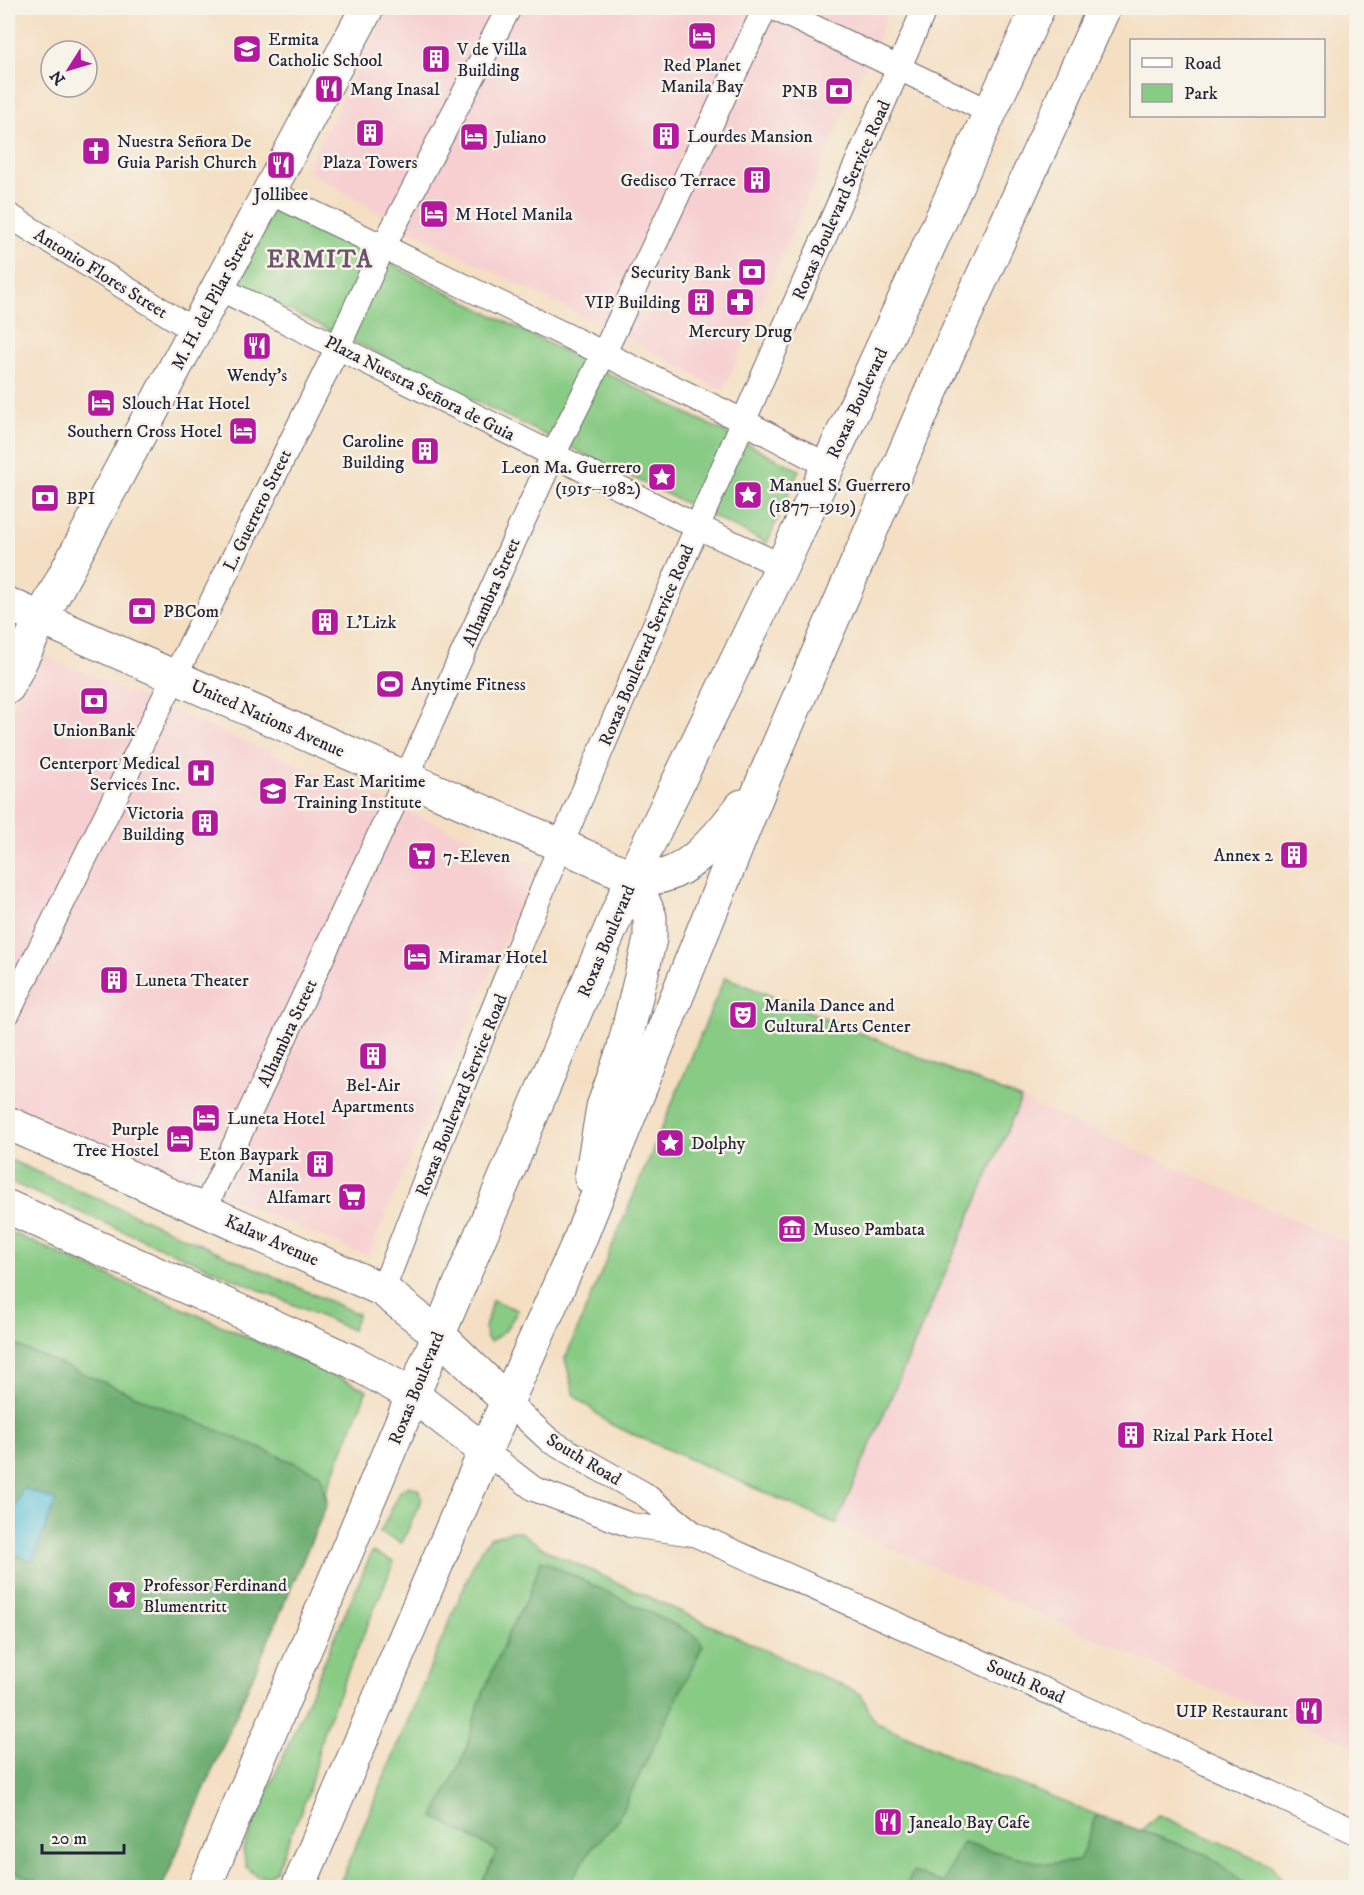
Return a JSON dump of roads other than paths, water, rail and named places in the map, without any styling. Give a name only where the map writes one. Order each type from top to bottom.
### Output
[{"type":"main road","name":"M. H. del Pilar Street","points":[[8,687],[41,619],[367,8]]},
{"type":"main road","name":"Roxas Boulevard","points":[[213,1885],[438,1334],[633,876],[782,566],[1038,8]]},
{"type":"main road","points":[[298,1887],[485,1451],[580,1239],[765,776],[946,357],[1104,8]]},
{"type":"main road","name":"United Nations Avenue","points":[[8,604],[633,876]]},
{"type":"main road","points":[[580,1239],[603,1107],[623,1051],[650,939],[650,917],[633,876],[652,877],[675,870],[696,857],[717,838],[765,776]]},
{"type":"main road","name":"Kalaw Avenue","points":[[8,1123],[383,1290],[438,1334],[507,1401]]},
{"type":"main road","points":[[8,1207],[353,1362],[414,1396],[485,1451]]},
{"type":"street","name":"L. Guerrero Street","points":[[8,1013],[338,347],[383,247],[509,8]]},
{"type":"street","name":"Alhambra Street","points":[[204,1210],[406,778],[553,455],[604,353],[765,8]]},
{"type":"street","points":[[774,8],[990,112]]},
{"type":"street","name":"Roxas Boulevard Service Road","points":[[383,1290],[562,846],[696,526],[745,422],[925,8]]},
{"type":"street","points":[[270,192],[745,422],[828,466]]},
{"type":"street","name":"Antonio Flores Street","points":[[8,215],[195,331]]},
{"type":"street","name":"Plaza Nuestra Señora de Guia","points":[[219,288],[696,526],[782,566]]},
{"type":"street","name":"South Road","points":[[507,1401],[550,1442],[644,1494],[694,1534],[1356,1832]]},
{"type":"street","name":"South Road","points":[[485,1451],[534,1489],[630,1525],[694,1534]]},
{"type":"water","points":[[23,1488],[56,1501],[32,1561],[8,1551],[8,1524]]},
{"type":"place","name":"Red Planet Manila Bay","points":[[702,36]]},
{"type":"place","name":"Ermita Catholic School","points":[[247,49]]},
{"type":"place","name":"V de Villa Building","points":[[436,59]]},
{"type":"place","name":"Mang Inasal","points":[[329,89]]},
{"type":"place","name":"PNB","points":[[839,91]]},
{"type":"place","name":"Plaza Towers","points":[[370,133]]},
{"type":"place","name":"Lourdes Mansion","points":[[666,136]]},
{"type":"place","name":"Juliano","points":[[474,137]]},
{"type":"place","name":"Nuestra Señora De Guia Parish Church","points":[[96,151]]},
{"type":"place","name":"Jollibee","points":[[281,165]]},
{"type":"place","name":"Gedisco Terrace","points":[[757,180]]},
{"type":"place","name":"M Hotel Manila","points":[[434,214]]},
{"type":"place","name":"Security Bank","points":[[752,272]]},
{"type":"place","name":"VIP Building","points":[[701,302]]},
{"type":"place","name":"Mercury Drug","points":[[740,302]]},
{"type":"place","name":"Wendy's","points":[[257,346]]},
{"type":"place","name":"Slouch Hat Hotel","points":[[101,403]]},
{"type":"place","name":"Southern Cross Hotel","points":[[243,431]]},
{"type":"place","name":"Caroline Building","points":[[425,451]]},
{"type":"place","name":"Leon Ma. Guerrero (1915–1982)","points":[[662,477]]},
{"type":"place","name":"Manuel S. Guerrero (1877–1919)","points":[[748,495]]},
{"type":"place","name":"BPI","points":[[45,498]]},
{"type":"place","name":"PBCom","points":[[142,611]]},
{"type":"place","name":"L'Lizk","points":[[325,622]]},
{"type":"place","name":"Anytime Fitness","points":[[390,684]]},
{"type":"place","name":"UnionBank","points":[[94,701]]},
{"type":"place","name":"Centerport Medical Services Inc.","points":[[201,773]]},
{"type":"place","name":"Far East Maritime Training Institute","points":[[273,791]]},
{"type":"place","name":"Victoria Building","points":[[205,823]]},
{"type":"place","name":"Annex 2","points":[[1294,855]]},
{"type":"place","name":"7-Eleven","points":[[422,856]]},
{"type":"place","name":"Miramar Hotel","points":[[417,957]]},
{"type":"place","name":"Luneta Theater","points":[[114,980]]},
{"type":"place","name":"Manila Dance and Cultural Arts Center","points":[[743,1015]]},
{"type":"place","name":"Bel-Air Apartments","points":[[373,1056]]},
{"type":"place","name":"Luneta Hotel","points":[[206,1118]]},
{"type":"place","name":"Purple Tree Hostel","points":[[180,1139]]},
{"type":"place","name":"Dolphy","points":[[670,1143]]},
{"type":"place","name":"Eton Baypark Manila","points":[[320,1164]]},
{"type":"place","name":"Alfamart","points":[[352,1197]]},
{"type":"place","name":"Museo Pambata","points":[[792,1229]]},
{"type":"place","name":"Rizal Park Hotel","points":[[1131,1435]]},
{"type":"place","name":"Professor Ferdinand Blumentritt","points":[[122,1595]]},
{"type":"place","name":"UIP Restaurant","points":[[1309,1711]]},
{"type":"place","name":"Janealo Bay Cafe","points":[[888,1822]]},
{"type":"district","name":"ERMITA","points":[[320,259]]}]
